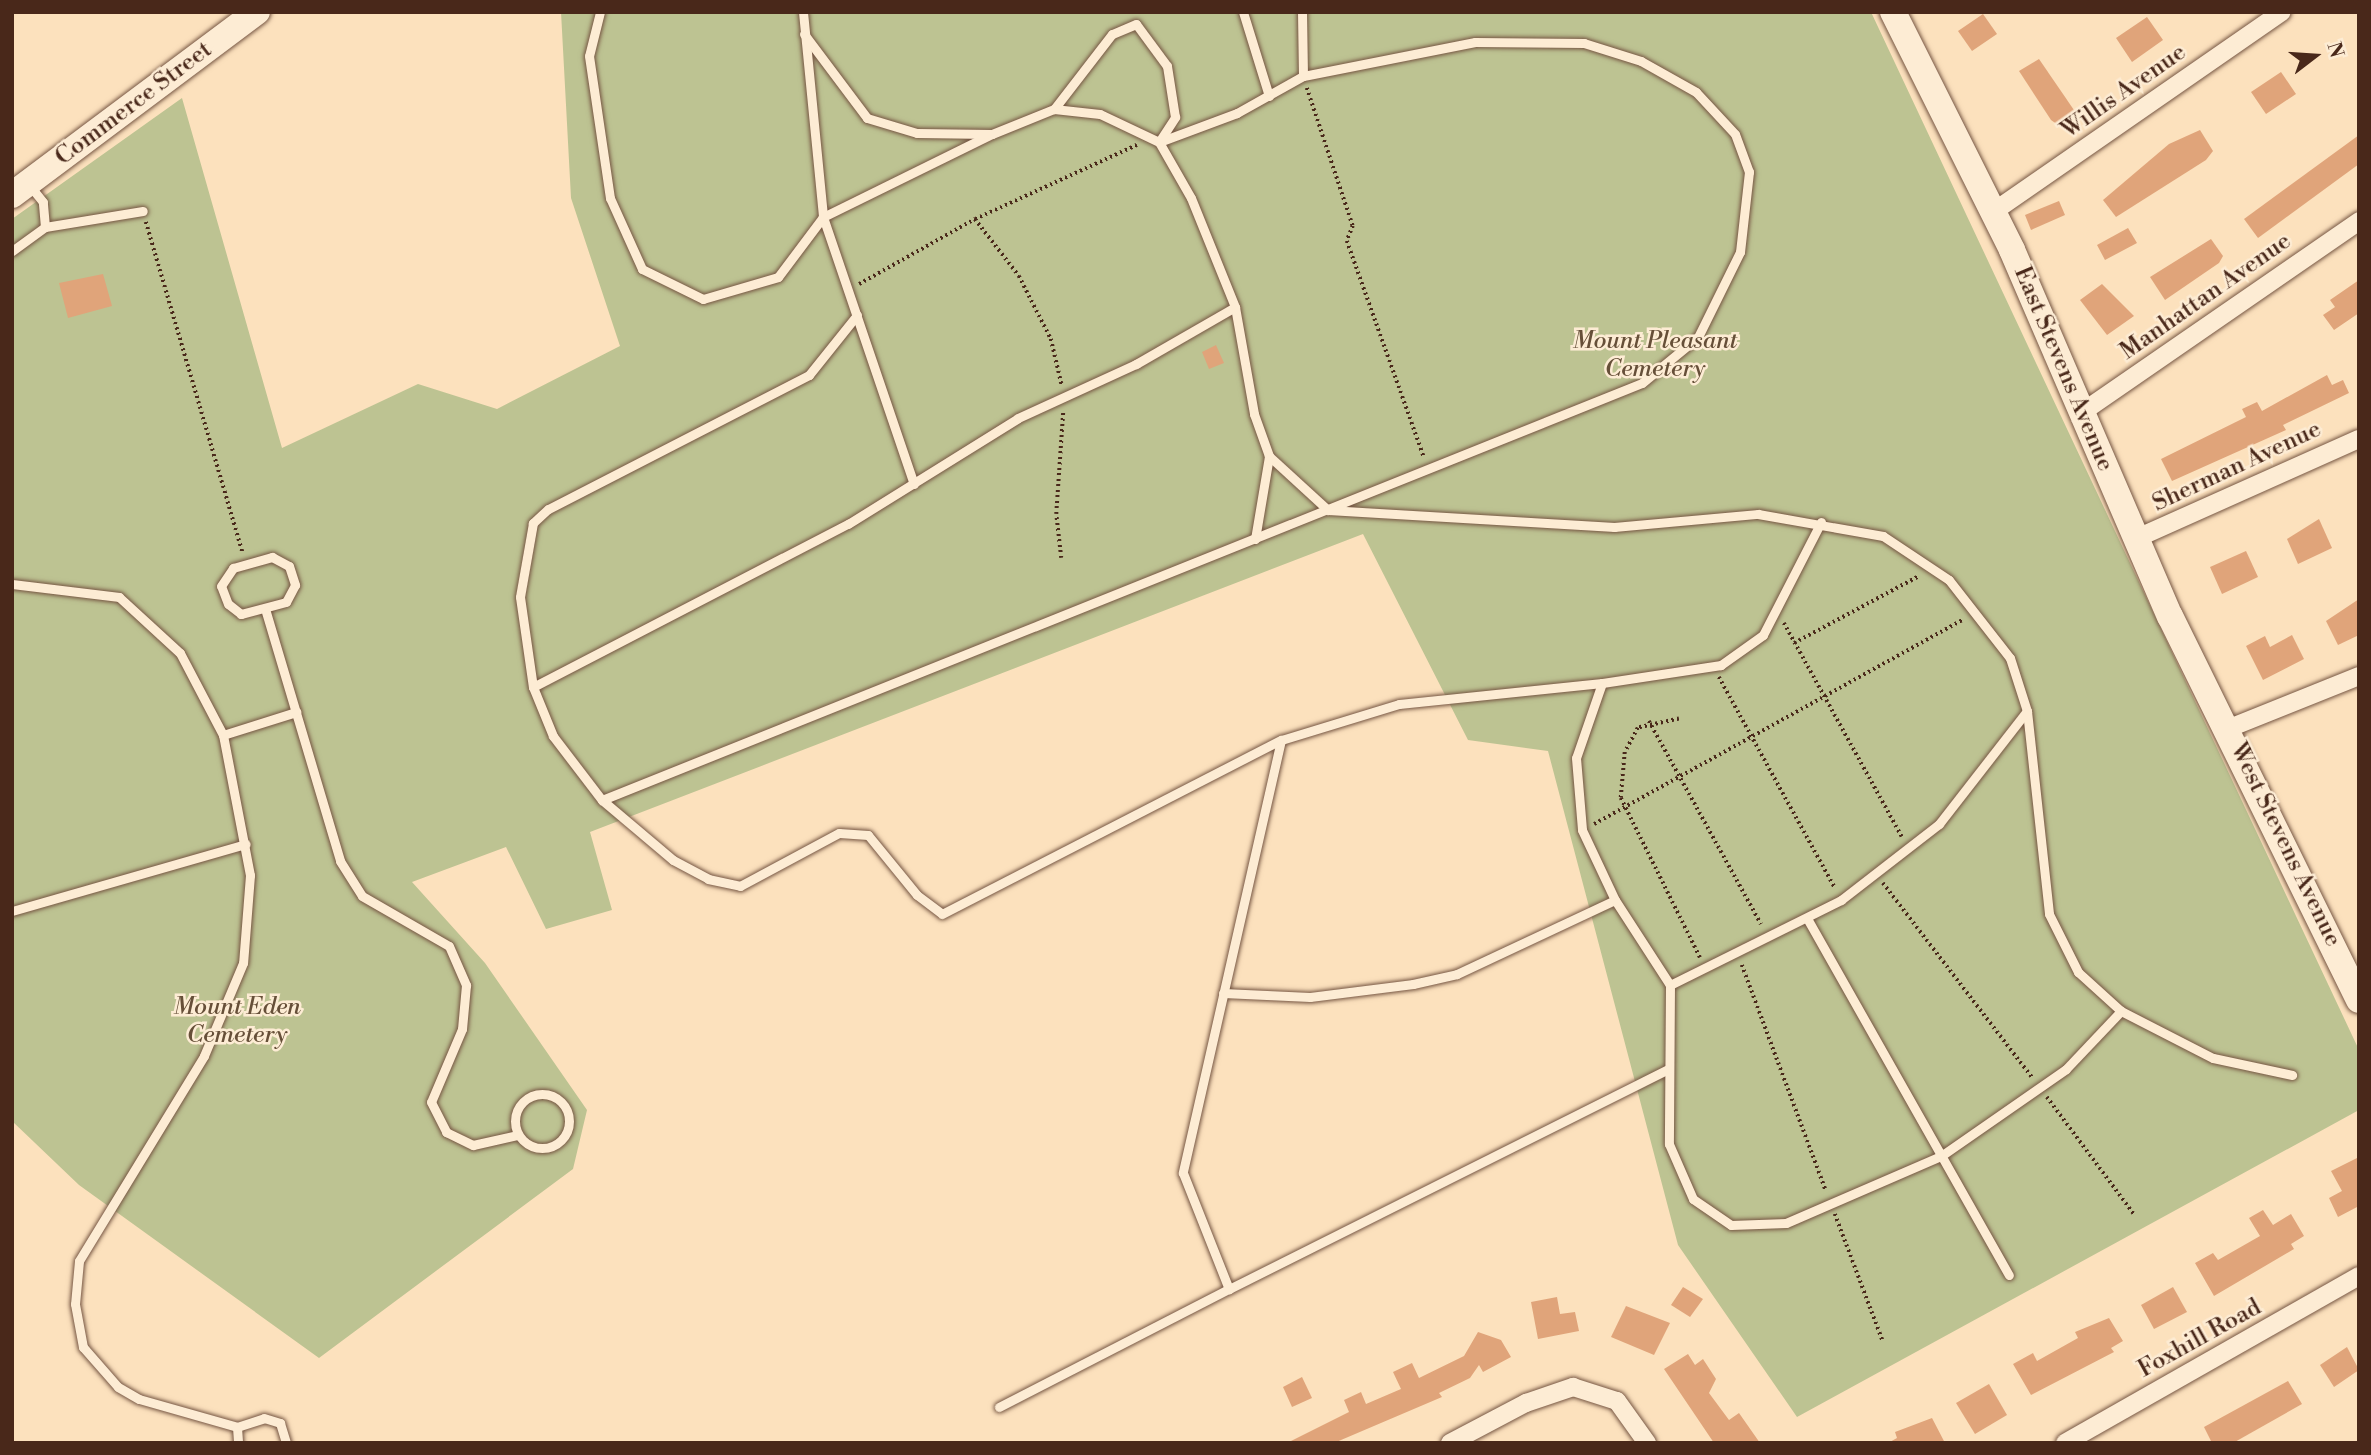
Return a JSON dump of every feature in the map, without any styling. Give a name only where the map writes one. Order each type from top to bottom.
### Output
[{"type":"street","name":"Commerce Street","points":[[20,190],[257,12]]},
{"type":"street","name":"Willis Avenue","points":[[1993,212],[2282,12]]},
{"type":"street","name":"East Stevens Avenue","points":[[1898,14],[1993,212],[2135,539],[2227,729]]},
{"type":"street","name":"Manhattan Avenue","points":[[2081,413],[2359,221]]},
{"type":"street","name":"Sherman Avenue","points":[[2135,539],[2359,439]]},
{"type":"street","points":[[2227,729],[2359,676]]},
{"type":"street","name":"West Stevens Avenue","points":[[2227,729],[2359,1000]]},
{"type":"street","name":"Foxhill Road","points":[[2065,1443],[2359,1276]]},
{"type":"street","points":[[1450,1443],[1526,1403],[1573,1387],[1617,1401],[1647,1443]]},
{"type":"lane","points":[[600,12],[589,56],[610,198],[642,270],[703,299],[778,277],[823,217],[992,134],[1054,109],[1100,114],[1155,140],[1191,198],[1235,307],[1254,414],[1269,456],[1328,510],[1614,527],[1758,514],[1821,522],[1883,536],[1932,569],[1975,613],[2010,657],[2027,711],[2049,914],[2078,972],[2121,1012],[2213,1058],[2292,1075]]},
{"type":"lane","points":[[803,12],[823,217],[914,484]]},
{"type":"lane","points":[[1243,12],[1269,96]]},
{"type":"lane","points":[[1302,12],[1303,76]]},
{"type":"lane","points":[[1054,109],[1112,34],[1136,24],[1167,66],[1175,117],[1155,140]]},
{"type":"lane","points":[[804,34],[867,118],[916,133],[992,134]]},
{"type":"lane","points":[[602,800],[1642,383],[1698,337],[1740,252],[1749,172],[1735,134],[1696,92],[1641,61],[1584,43],[1475,42],[1303,76],[1269,96],[1155,140]]},
{"type":"lane","points":[[20,190],[43,202],[45,227]]},
{"type":"lane","points":[[12,251],[45,227],[143,211]]},
{"type":"lane","points":[[533,687],[914,484],[1018,418],[1235,307]]},
{"type":"lane","points":[[857,315],[809,375],[548,509],[533,523],[520,597],[533,687],[553,736],[602,800],[673,860],[708,879],[740,886],[839,833],[868,835],[917,895],[942,914],[1281,740],[1399,704],[1602,683],[1713,666],[1763,635],[1821,522]]},
{"type":"lane","points":[[1255,539],[1269,456]]},
{"type":"lane","points":[[272,557],[289,566],[295,585],[286,601],[267,612],[241,614],[228,604],[221,586],[246,562],[272,557]]},
{"type":"lane","points":[[12,584],[98,590],[143,613],[186,662],[223,735],[246,844],[249,924],[243,963],[204,1056],[133,1164],[79,1261],[75,1282],[83,1347],[118,1387],[178,1412],[237,1427],[264,1418],[280,1423],[286,1443]]},
{"type":"lane","points":[[267,612],[340,861],[362,896],[449,946],[467,985],[462,1029],[432,1102],[446,1132],[473,1145],[517,1136]]},
{"type":"lane","points":[[1602,683],[1576,758],[1583,830],[1615,900],[1670,985],[1668,1144],[1693,1199],[1731,1225],[1786,1223],[1941,1156],[2040,1088],[2121,1012]]},
{"type":"lane","points":[[1670,985],[1808,920],[1841,900],[1939,824],[2027,711]]},
{"type":"lane","points":[[223,735],[296,712]]},
{"type":"lane","points":[[1229,1289],[1183,1173],[1281,740]]},
{"type":"lane","points":[[12,912],[246,844]]},
{"type":"lane","points":[[1223,993],[1310,997],[1413,984],[1457,974],[1615,900]]},
{"type":"lane","points":[[1808,920],[2009,1275]]},
{"type":"lane","points":[[999,1407],[1668,1069]]},
{"type":"lane","points":[[546,1093],[567,1107],[569,1129],[556,1146],[532,1148],[517,1136],[514,1114],[528,1096],[546,1093]]},
{"type":"lane","points":[[237,1427],[238,1443]]},
{"type":"path","points":[[1303,76],[1353,226],[1347,242],[1429,470]]},
{"type":"path","points":[[848,290],[975,219],[1155,140]]},
{"type":"path","points":[[143,211],[246,562]]},
{"type":"path","points":[[975,219],[1019,276],[1051,339],[1064,396],[1056,514],[1061,558]]},
{"type":"path","points":[[1794,643],[1932,569]]},
{"type":"path","points":[[1776,609],[1908,848]]},
{"type":"path","points":[[1583,830],[1975,613]]},
{"type":"path","points":[[1713,666],[1841,900]]},
{"type":"path","points":[[1679,719],[1649,721],[1625,752],[1624,808],[1706,968]]},
{"type":"path","points":[[1649,721],[1769,938]]},
{"type":"path","points":[[1876,873],[2134,1214]]},
{"type":"path","points":[[1738,953],[1883,1342]]},
{"type":"green space","name":"Mount Pleasant Cemetery","points":[[561,12],[1871,12],[2359,1050],[2359,1110],[1797,1417],[1678,1245],[1548,751],[1468,740],[1363,534],[590,832],[612,910],[546,929],[506,847],[412,882],[485,963],[587,1110],[573,1169],[319,1358],[79,1185],[12,1121],[12,219],[182,98],[282,448],[418,384],[497,409],[620,346],[571,198]]},
{"type":"building","points":[[1983,14],[1997,34],[1972,51],[1958,31]]},
{"type":"building","points":[[2147,17],[2163,40],[2132,62],[2116,38]]},
{"type":"building","points":[[2039,59],[2079,120],[2065,130],[2051,120],[2019,71]]},
{"type":"building","points":[[2281,72],[2296,94],[2266,114],[2251,92]]},
{"type":"building","points":[[2200,130],[2213,151],[2206,160],[2116,217],[2103,200],[2169,144]]},
{"type":"building","points":[[2359,135],[2359,164],[2258,238],[2244,219]]},
{"type":"building","points":[[2059,201],[2065,215],[2031,230],[2025,215]]},
{"type":"building","points":[[2128,228],[2137,243],[2105,260],[2097,245]]},
{"type":"building","points":[[2211,239],[2223,256],[2219,263],[2165,300],[2150,277]]},
{"type":"building","points":[[103,274],[112,306],[68,318],[59,283]]},
{"type":"building","points":[[2359,280],[2359,313],[2334,330],[2323,315],[2335,307],[2330,300]]},
{"type":"building","points":[[2102,284],[2134,316],[2107,335],[2080,300]]},
{"type":"building","points":[[1216,345],[1224,363],[1209,369],[1202,352]]},
{"type":"building","points":[[2327,375],[2332,385],[2343,380],[2349,393],[2283,425],[2286,430],[2172,481],[2161,459],[2246,417],[2242,409],[2257,402],[2262,411]]},
{"type":"building","points":[[2319,519],[2332,548],[2298,564],[2287,539]]},
{"type":"building","points":[[2246,551],[2258,577],[2222,594],[2210,567]]},
{"type":"building","points":[[2359,599],[2359,635],[2338,645],[2326,621]]},
{"type":"building","points":[[2292,635],[2304,659],[2263,680],[2246,646],[2265,636],[2270,647]]},
{"type":"building","points":[[2359,1157],[2359,1206],[2338,1217],[2329,1198],[2342,1191],[2331,1171]]},
{"type":"building","points":[[2263,1210],[2273,1225],[2291,1214],[2304,1236],[2291,1244],[2294,1249],[2214,1296],[2195,1263],[2213,1253],[2218,1260],[2260,1236],[2249,1218]]},
{"type":"building","points":[[1683,1287],[1703,1299],[1690,1317],[1671,1305]]},
{"type":"building","points":[[2173,1287],[2187,1312],[2154,1329],[2141,1305]]},
{"type":"building","points":[[1557,1297],[1560,1314],[1575,1312],[1579,1331],[1538,1339],[1531,1302]]},
{"type":"building","points":[[1626,1306],[1670,1323],[1654,1355],[1611,1337]]},
{"type":"building","points":[[2109,1318],[2123,1341],[2111,1348],[2114,1352],[2031,1395],[2013,1364],[2033,1353],[2037,1361],[2078,1338],[2075,1332]]},
{"type":"building","points":[[1478,1332],[1501,1340],[1511,1357],[1483,1372],[1479,1365],[1470,1378],[1439,1393],[1442,1397],[1334,1443],[1287,1443],[1349,1412],[1344,1400],[1361,1392],[1366,1404],[1401,1389],[1393,1372],[1412,1363],[1419,1378],[1464,1356]]},
{"type":"building","points":[[2347,1347],[2359,1370],[2334,1387],[2320,1365]]},
{"type":"building","points":[[1688,1354],[1695,1365],[1703,1359],[1716,1379],[1709,1393],[1729,1420],[1739,1413],[1760,1443],[1714,1443],[1664,1369]]},
{"type":"building","points":[[1302,1377],[1312,1398],[1292,1407],[1283,1387]]},
{"type":"building","points":[[2288,1381],[2302,1404],[2233,1443],[2212,1443],[2204,1427]]},
{"type":"building","points":[[1989,1384],[2007,1415],[1975,1434],[1956,1403]]},
{"type":"building","points":[[1932,1418],[1945,1443],[1888,1443],[1897,1438],[1895,1432]]},
{"type":"park label","name":"Mount Eden Cemetery","points":[[237,1022]]}]
